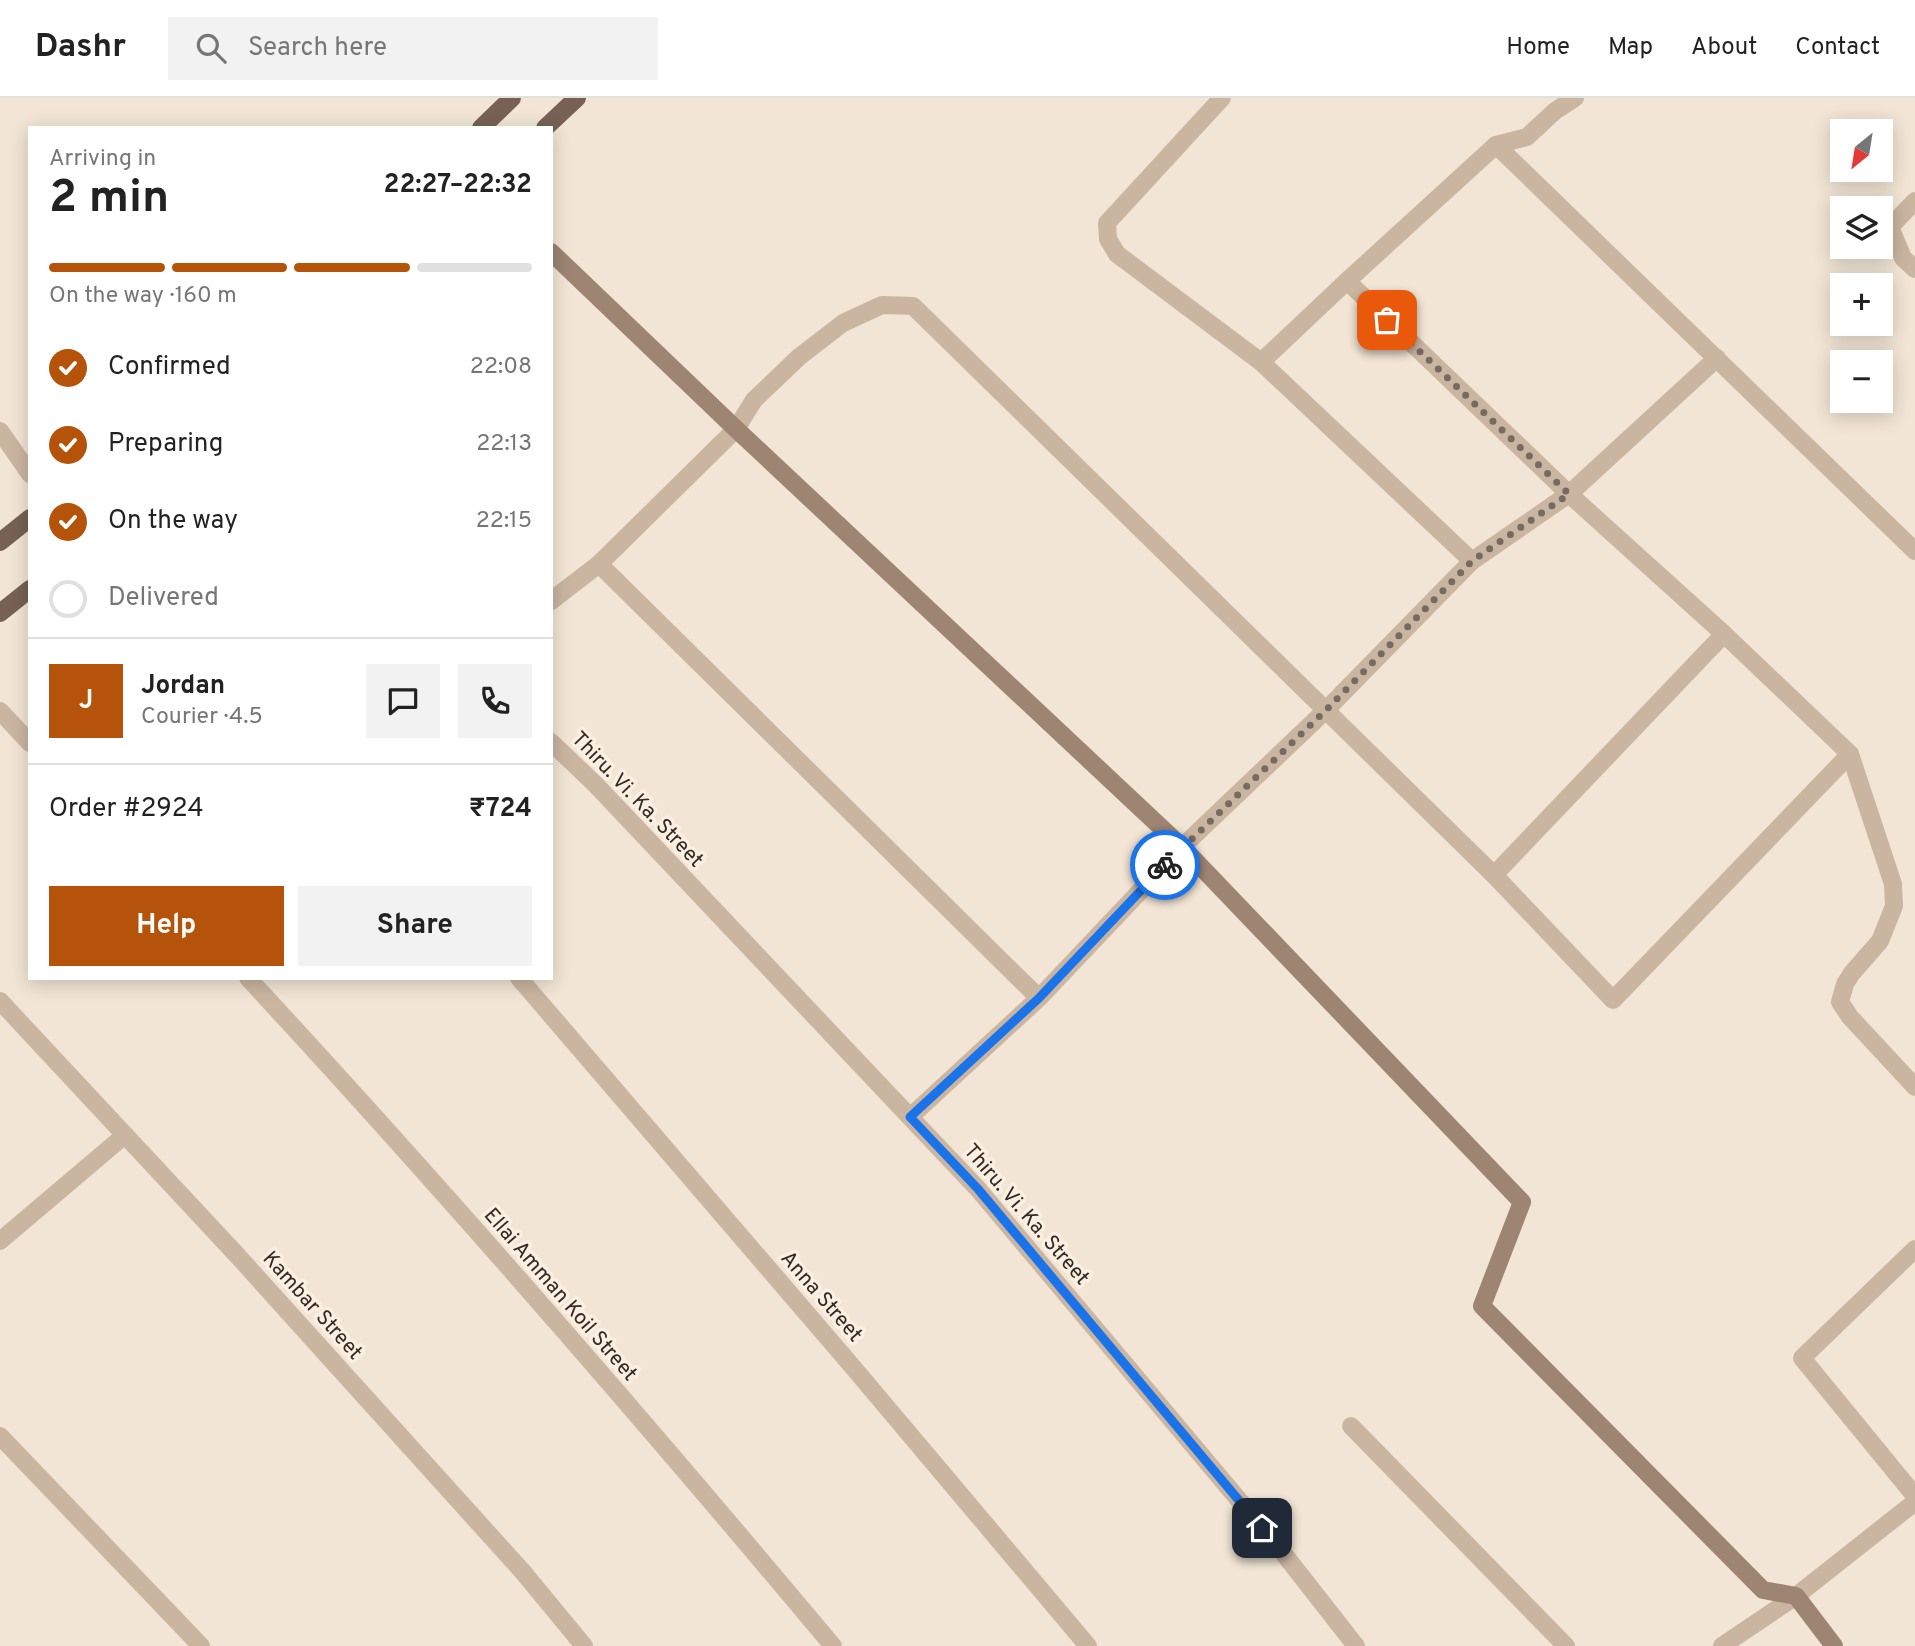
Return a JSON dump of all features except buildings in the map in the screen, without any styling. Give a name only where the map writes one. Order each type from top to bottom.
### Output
[{"type":"main road","points":[[483,126],[512,98]]},
{"type":"main road","points":[[547,126],[577,98]]},
{"type":"main road","points":[[0,542],[28,520]]},
{"type":"main road","points":[[0,613],[28,591]]},
{"type":"street","points":[[1222,98],[1107,223],[1108,239],[1117,254],[1261,362],[1472,561]]},
{"type":"street","points":[[1261,362],[1496,145],[1527,137],[1555,111],[1575,98]]},
{"type":"street","points":[[1496,145],[1915,551]]},
{"type":"street","points":[[1915,201],[1890,227],[1903,258],[1915,269]]},
{"type":"street","points":[[553,254],[1182,847],[1522,1202],[1482,1306],[1763,1590],[1796,1596],[1834,1646]]},
{"type":"street","points":[[1347,281],[1569,494],[1724,634],[1850,754],[1893,884],[1894,906],[1880,941],[1845,984],[1840,1002],[1850,1017],[1915,1087]]},
{"type":"street","points":[[553,599],[599,564],[736,429],[754,400],[799,357],[843,323],[882,305],[913,306],[1494,875],[1613,1000],[1850,754]]},
{"type":"street","points":[[910,1117],[1039,998],[1182,847],[1326,710],[1472,561],[1569,494],[1717,358]]},
{"type":"street","points":[[0,431],[28,471]]},
{"type":"street","points":[[599,564],[1039,998]]},
{"type":"street","points":[[1494,875],[1724,634]]},
{"type":"street","points":[[0,711],[28,741]]},
{"type":"street","name":"Thiru. Vi. Ka. Street","points":[[553,744],[596,785],[978,1189],[1280,1549],[1356,1646]]},
{"type":"street","name":"Ellai Amman Koil Street","points":[[250,980],[368,1107],[708,1497],[833,1646]]},
{"type":"street","name":"Anna Street","points":[[521,980],[844,1355],[1087,1646]]},
{"type":"street","name":"Kambar Street","points":[[0,1001],[236,1254],[504,1552],[584,1646]]},
{"type":"street","points":[[0,1241],[124,1135]]},
{"type":"street","points":[[1915,1249],[1802,1358],[1915,1496]]},
{"type":"street","points":[[1351,1426],[1566,1646]]},
{"type":"street","points":[[0,1436],[201,1646]]},
{"type":"street","points":[[1722,1646],[1796,1596],[1915,1502]]},
{"type":"way so far","points":[[1165,865],[1326,710],[1472,561],[1569,494],[1387,320]]},
{"type":"route","points":[[1165,865],[1039,998],[910,1117],[978,1189],[1262,1528]]}]
